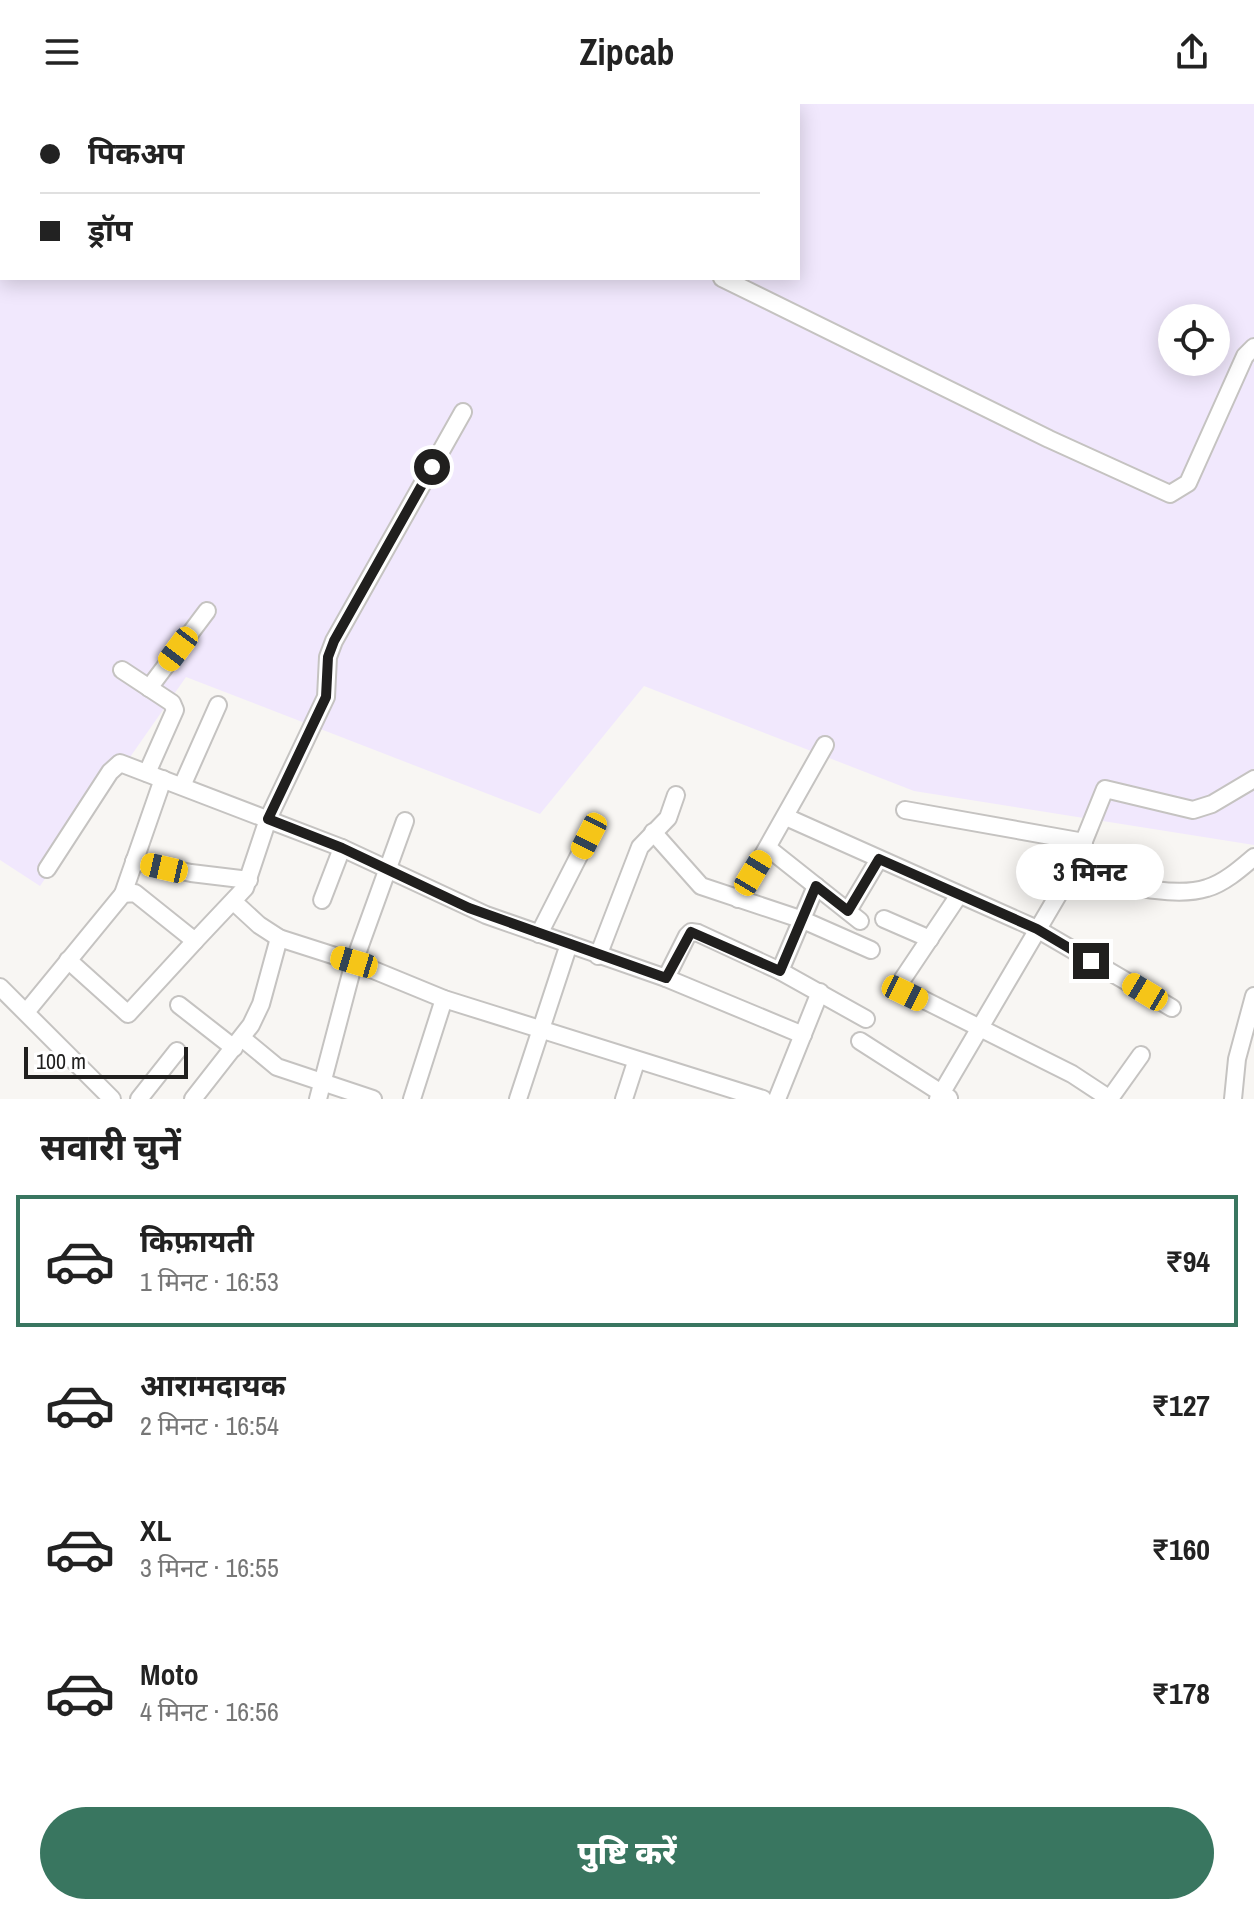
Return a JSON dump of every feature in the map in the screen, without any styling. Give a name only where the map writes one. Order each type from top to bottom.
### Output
[{"type":"street","points":[[726,280],[1049,439],[1170,494],[1188,483],[1245,356],[1254,347]]},
{"type":"street","points":[[68,960],[128,1014],[234,902],[249,880],[268,819],[326,697],[328,657],[334,641],[463,412]]},
{"type":"street","points":[[149,688],[207,611]]},
{"type":"street","points":[[122,670],[172,703],[175,710],[147,773]]},
{"type":"street","points":[[182,786],[218,705]]},
{"type":"street","points":[[738,899],[825,745]]},
{"type":"street","points":[[47,869],[115,766],[120,763],[342,848],[469,908],[666,978],[803,1035]]},
{"type":"street","points":[[27,1011],[123,894],[163,779]]},
{"type":"street","points":[[860,1041],[943,1097],[1071,873],[1105,789],[1193,810],[1254,779]]},
{"type":"street","points":[[598,956],[640,847],[671,813],[676,795]]},
{"type":"street","points":[[905,810],[1084,842]]},
{"type":"street","points":[[786,817],[1037,929],[1172,1008]]},
{"type":"street","points":[[321,1091],[354,962],[405,821]]},
{"type":"street","points":[[653,832],[692,879],[708,889],[803,920],[871,950]]},
{"type":"street","points":[[539,934],[589,836]]},
{"type":"street","points":[[322,900],[342,848]]},
{"type":"street","points":[[768,848],[854,916],[879,859]]},
{"type":"street","points":[[1071,873],[1173,891],[1193,891],[1209,888],[1254,857]]},
{"type":"street","points":[[134,861],[249,880]]},
{"type":"street","points":[[780,971],[816,886]]},
{"type":"street","points":[[123,894],[135,893],[195,941]]},
{"type":"street","points":[[959,895],[902,980],[902,989],[1110,1098],[1141,1055]]},
{"type":"street","points":[[234,902],[279,938],[354,962],[444,999],[732,1094],[763,1099]]},
{"type":"street","points":[[884,919],[930,939]]},
{"type":"street","points":[[666,978],[691,932],[780,971],[866,1019]]},
{"type":"street","points":[[193,1099],[238,1043],[261,1004],[279,938]]},
{"type":"street","points":[[518,1099],[569,944]]},
{"type":"street","points":[[0,987],[112,1099]]},
{"type":"street","points":[[777,1099],[820,992]]},
{"type":"street","points":[[1233,1099],[1237,1059],[1254,996]]},
{"type":"street","points":[[412,1099],[444,999]]},
{"type":"street","points":[[179,1005],[321,1091],[373,1099]]},
{"type":"street","points":[[139,1099],[177,1051]]},
{"type":"street","points":[[624,1099],[636,1062]]},
{"type":"shaded area","points":[[800,104],[1254,104],[1254,845],[914,791],[644,686],[540,814],[186,677],[40,886],[0,860],[0,280],[800,280]]},
{"type":"route","points":[[432,467],[334,641],[328,657],[326,697],[268,819],[342,848],[508,924],[666,978],[691,932],[780,971],[816,886],[848,911],[879,859],[1037,929],[1091,961]]}]
